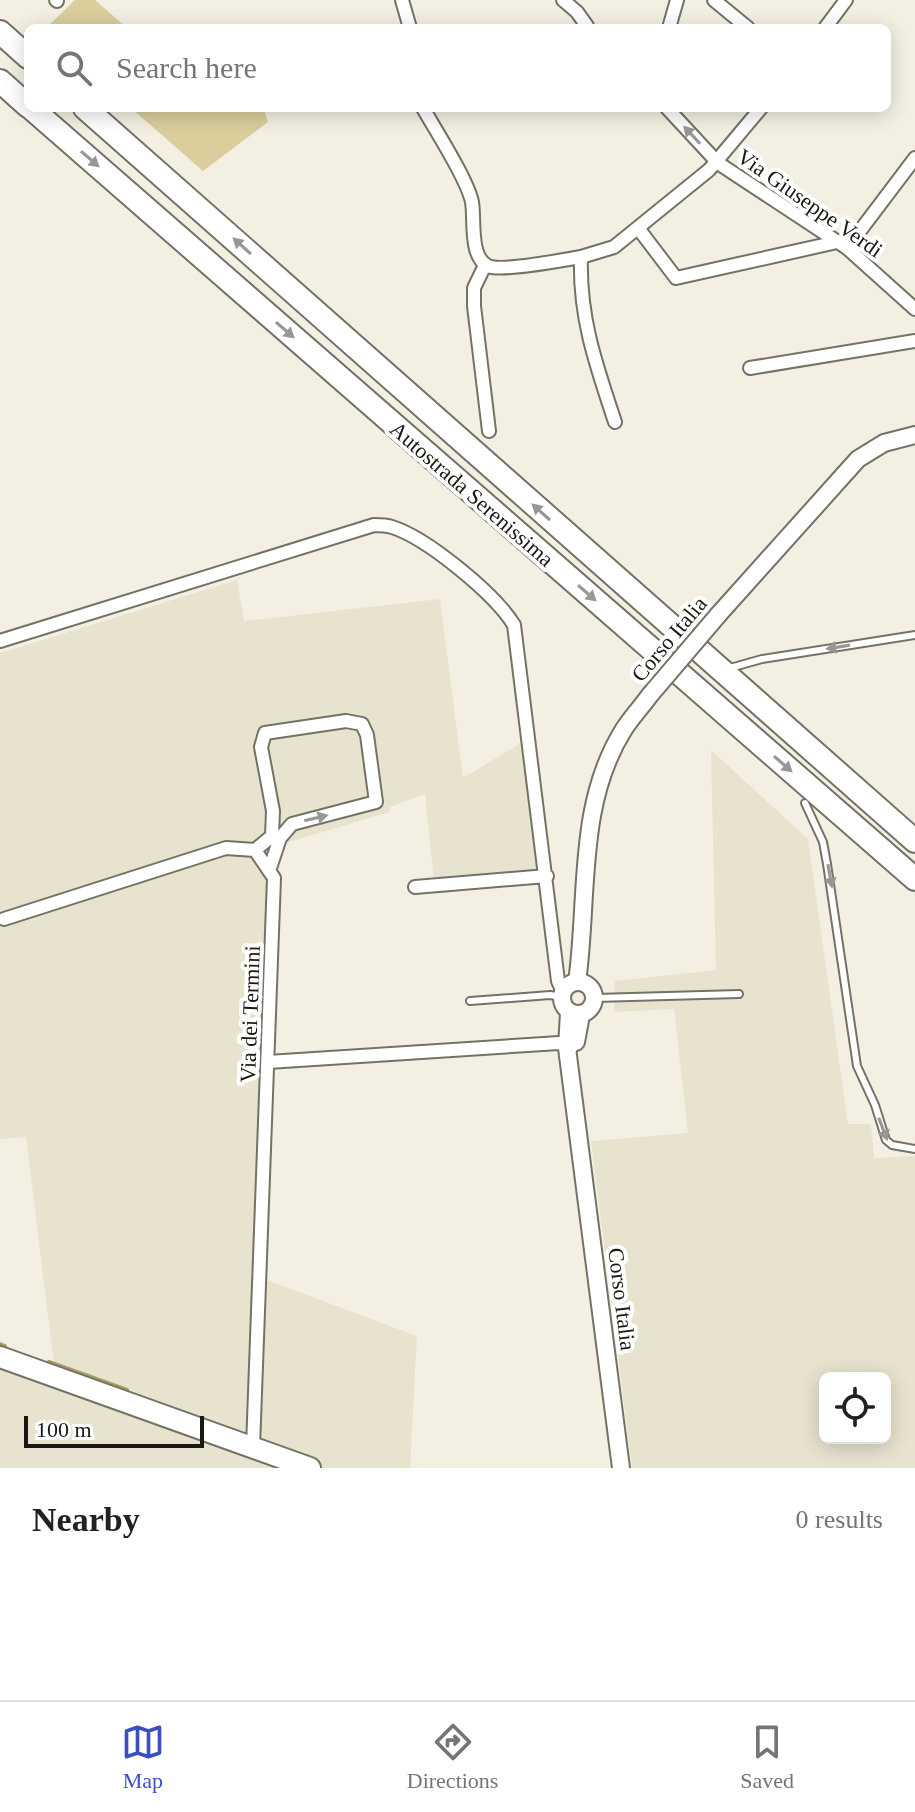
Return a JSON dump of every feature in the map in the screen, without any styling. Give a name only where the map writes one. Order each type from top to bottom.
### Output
[{"type":"highway","points":[[0,32],[24,53]]},
{"type":"highway","name":"Autostrada Serenissima","points":[[0,81],[24,103]]},
{"type":"highway","name":"Autostrada Serenissima","points":[[35,112],[915,879]]},
{"type":"highway","name":"Autostrada Serenissima","points":[[90,112],[915,841]]},
{"type":"main road","points":[[0,1357],[310,1468]]},
{"type":"street","points":[[402,0],[409,24]]},
{"type":"street","points":[[563,0],[586,24]]},
{"type":"street","points":[[670,24],[677,0]]},
{"type":"street","points":[[714,0],[743,24]]},
{"type":"street","points":[[828,24],[846,0]]},
{"type":"street","points":[[425,112],[466,185],[479,259],[492,268],[581,257],[614,247],[718,163],[758,112]]},
{"type":"street","name":"Via Giuseppe Verdi","points":[[671,112],[718,163],[842,245],[915,309]]},
{"type":"street","points":[[638,228],[676,278],[842,245],[915,158]]},
{"type":"street","points":[[581,257],[581,303],[593,355],[615,422]]},
{"type":"street","points":[[485,265],[474,288],[474,306],[489,431]]},
{"type":"street","points":[[750,368],[915,341]]},
{"type":"street","name":"Corso Italia","points":[[621,1468],[579,1136],[571,1048],[582,946],[588,834],[601,781],[623,731],[650,695],[858,459],[884,443],[915,435]]},
{"type":"street","points":[[0,641],[374,525],[389,526],[422,541],[487,593],[506,611],[514,625],[558,981],[576,997]]},
{"type":"street","points":[[4,919],[226,848],[255,850],[272,836],[273,811],[261,747],[265,733],[346,721],[362,724],[367,735],[376,802],[292,824],[280,838],[269,871]]},
{"type":"street","name":"Via dei Termini","points":[[253,1447],[274,878],[255,850]]},
{"type":"street","points":[[415,887],[547,876]]},
{"type":"street","points":[[268,1062],[559,1043],[571,1048]]},
{"type":"lane","points":[[720,670],[762,659],[915,635]]},
{"type":"lane","points":[[805,803],[823,842],[857,1066],[875,1105],[886,1140],[892,1145],[915,1149]]},
{"type":"lane","points":[[470,1001],[550,995],[739,994]]},
{"type":"shaded area","points":[[75,0],[95,0],[122,24],[50,24]]},
{"type":"shaded area","points":[[136,112],[264,112],[268,122],[203,171]]},
{"type":"shaded area","points":[[237,580],[244,621],[440,599],[463,778],[521,743],[542,873],[434,881],[425,794],[390,807],[389,812],[286,843],[269,879],[249,1443],[55,1373],[26,1137],[0,1139],[0,653]]},
{"type":"shaded area","points":[[711,750],[808,839],[848,1124],[871,1124],[874,1158],[915,1156],[915,1468],[632,1468],[591,1141],[688,1133],[674,1009],[614,1012],[615,981],[716,970]]},
{"type":"shaded area","points":[[264,1279],[417,1336],[410,1468],[320,1468],[256,1445]]},
{"type":"shaded area","points":[[0,1362],[295,1468],[0,1468]]},
{"type":"waterway","points":[[0,1344],[5,1346]]},
{"type":"waterway","points":[[49,1362],[127,1390]]}]
